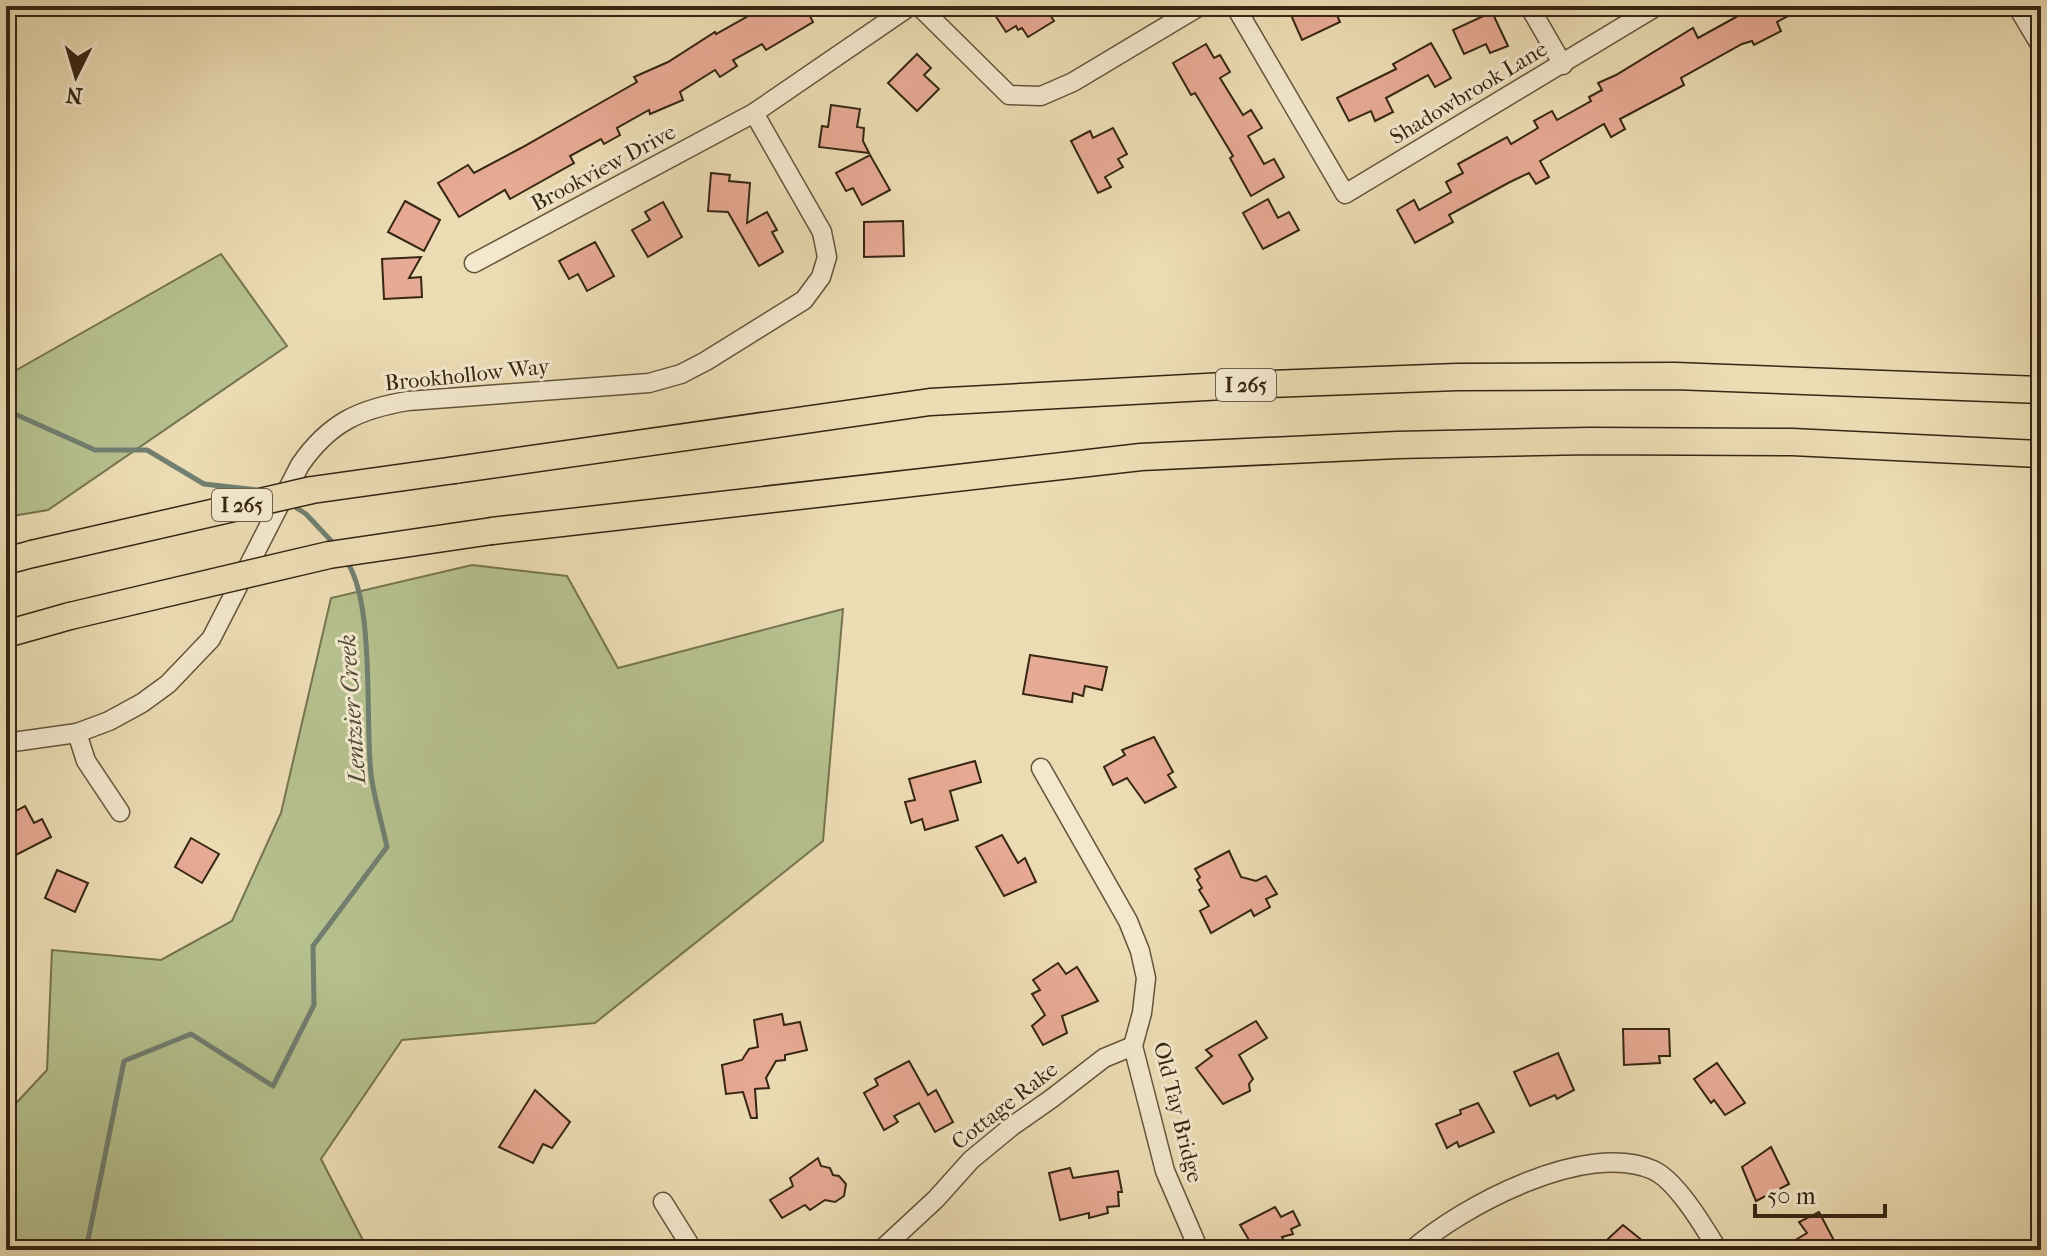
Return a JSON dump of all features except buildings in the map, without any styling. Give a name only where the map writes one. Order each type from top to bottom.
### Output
[{"type":"highway","name":"I 265","points":[[6,561],[312,490],[930,402],[1457,377],[1675,376],[2041,390]]},
{"type":"highway","points":[[6,634],[329,555],[492,531],[1141,457],[1397,445],[1590,441],[1792,442],[2041,454]]},
{"type":"street","name":"Brookview Drive","points":[[474,263],[754,113],[910,6]]},
{"type":"street","points":[[919,6],[1009,95],[1041,96],[1073,82],[1200,6]]},
{"type":"street","name":"Shadowbrook Lane","points":[[1235,6],[1345,194],[1657,6]]},
{"type":"street","points":[[1529,6],[1563,65]]},
{"type":"street","points":[[2017,6],[2041,46]]},
{"type":"street","name":"Brookhollow Way","points":[[6,743],[77,733],[109,721],[168,684],[211,639],[300,465],[315,443],[336,425],[382,405],[649,383],[681,374],[804,300],[821,277],[827,257],[822,232],[754,113]]},
{"type":"street","points":[[77,733],[86,761],[120,812]]},
{"type":"street","name":"Old Tay Bridge","points":[[1041,768],[1128,921],[1140,951],[1146,978],[1142,1013],[1133,1046],[1165,1171],[1199,1250]]},
{"type":"street","name":"Cottage Rake","points":[[881,1250],[936,1199],[971,1160],[1011,1127],[1104,1058],[1133,1046]]},
{"type":"street","points":[[1412,1250],[1437,1228],[1533,1178],[1572,1168],[1622,1162],[1654,1171],[1670,1184],[1718,1250]]},
{"type":"street","points":[[663,1202],[693,1250]]},
{"type":"green space","points":[[221,254],[287,346],[48,510],[6,517],[6,376]]},
{"type":"green space","points":[[472,565],[567,576],[618,668],[843,609],[823,841],[595,1023],[402,1040],[321,1159],[368,1250],[6,1250],[6,1114],[47,1070],[52,950],[161,960],[232,921],[281,813],[331,598]]},
{"type":"waterway","name":"Lentzier Creek","points":[[6,410],[95,450],[147,450],[204,484],[257,490]]},
{"type":"waterway","name":"Lentzier Creek","points":[[292,505],[306,514],[337,547]]},
{"type":"waterway","name":"Lentzier Creek","points":[[86,1250],[124,1061],[191,1034],[273,1086],[314,1005],[313,946],[387,847],[371,774],[362,605],[347,562]]}]
